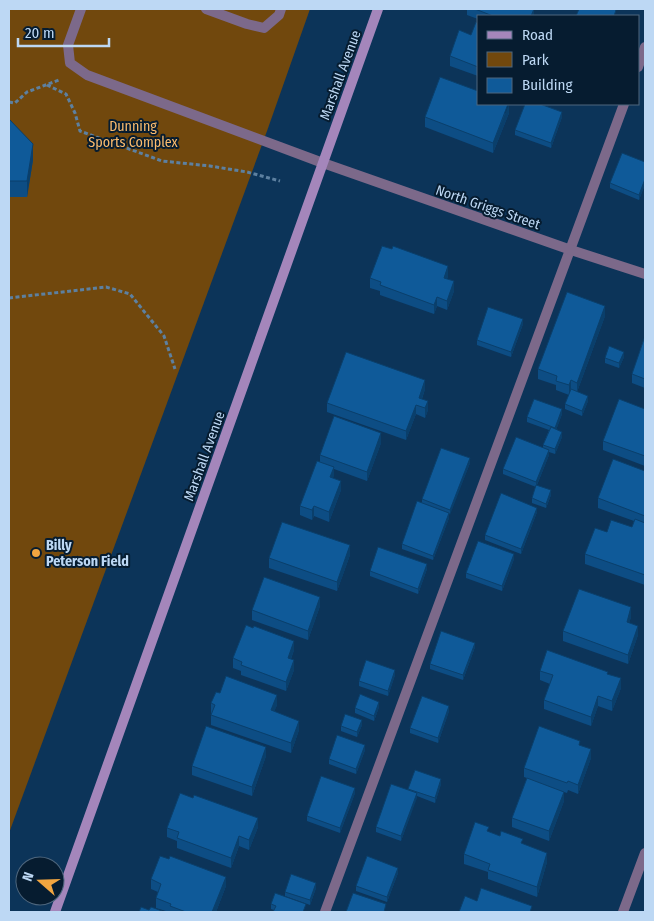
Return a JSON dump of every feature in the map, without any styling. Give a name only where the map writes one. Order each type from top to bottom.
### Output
[{"type":"street","name":"North Griggs Street","points":[[81,9],[68,45],[70,63],[87,76],[323,163],[570,250],[645,274]]},
{"type":"street","points":[[206,9],[264,28],[279,15],[281,9]]},
{"type":"street","name":"Marshall Avenue","points":[[55,912],[378,9]]},
{"type":"street","points":[[639,64],[645,47]]},
{"type":"street","points":[[325,912],[624,105]]},
{"type":"street","points":[[623,912],[645,853]]},
{"type":"path","points":[[9,102],[15,103],[27,92],[60,80]]},
{"type":"path","points":[[47,85],[66,94],[75,112],[80,131],[162,161],[246,172],[280,181]]},
{"type":"path","points":[[9,298],[106,287],[130,294],[164,336],[175,369]]},
{"type":"green space","name":"Dunning Sports Complex","points":[[9,9],[310,9],[9,833]]},
{"type":"building","points":[[475,9],[534,9],[531,15],[490,15]]},
{"type":"building","points":[[579,9],[616,10],[614,15],[576,15]]},
{"type":"building","points":[[476,22],[477,67],[450,56],[459,30],[471,35]]},
{"type":"building","points":[[440,77],[477,91],[477,105],[508,105],[493,143],[425,117]]},
{"type":"building","points":[[525,105],[543,105],[562,112],[551,143],[515,130]]},
{"type":"building","points":[[9,119],[33,144],[27,181],[9,181]]},
{"type":"building","points":[[622,153],[645,162],[645,179],[639,195],[610,183]]},
{"type":"building","points":[[382,246],[392,249],[393,246],[448,266],[444,278],[454,281],[447,301],[437,297],[434,305],[380,285],[381,282],[370,278]]},
{"type":"building","points":[[567,292],[605,306],[577,383],[571,380],[569,385],[556,381],[557,376],[538,369]]},
{"type":"building","points":[[488,307],[523,319],[511,352],[477,340]]},
{"type":"building","points":[[645,336],[645,379],[632,374]]},
{"type":"building","points":[[609,346],[624,352],[619,363],[605,358]]},
{"type":"building","points":[[346,352],[425,380],[419,398],[428,401],[425,408],[416,405],[406,431],[327,403]]},
{"type":"building","points":[[571,389],[588,396],[582,411],[565,404]]},
{"type":"building","points":[[534,399],[562,409],[555,428],[527,417]]},
{"type":"building","points":[[619,399],[645,409],[645,456],[603,441]]},
{"type":"building","points":[[334,416],[381,433],[367,472],[320,455]]},
{"type":"building","points":[[551,427],[562,432],[555,449],[543,445]]},
{"type":"building","points":[[516,437],[549,450],[536,482],[503,469]]},
{"type":"building","points":[[441,448],[470,458],[450,510],[422,499]]},
{"type":"building","points":[[613,459],[645,471],[645,516],[598,498]]},
{"type":"building","points":[[317,461],[334,467],[330,477],[341,481],[329,512],[314,506],[312,510],[300,506]]},
{"type":"building","points":[[536,485],[551,490],[546,504],[532,498]]},
{"type":"building","points":[[501,493],[537,508],[521,549],[485,535]]},
{"type":"building","points":[[417,501],[449,513],[433,556],[402,544]]},
{"type":"building","points":[[635,519],[645,523],[645,575],[585,554],[595,528],[607,532],[611,520],[632,527]]},
{"type":"building","points":[[282,522],[350,545],[337,582],[269,558]]},
{"type":"building","points":[[478,541],[514,554],[502,586],[466,573]]},
{"type":"building","points":[[378,547],[427,564],[418,589],[370,571]]},
{"type":"building","points":[[264,577],[320,597],[308,631],[252,610]]},
{"type":"building","points":[[579,589],[631,607],[627,622],[638,626],[628,655],[563,631]]},
{"type":"building","points":[[246,625],[253,628],[254,626],[294,641],[288,658],[294,660],[286,682],[241,665],[242,662],[233,658]]},
{"type":"building","points":[[441,631],[475,643],[463,675],[430,664]]},
{"type":"building","points":[[547,650],[621,678],[612,701],[598,696],[591,717],[544,700],[553,675],[540,671]]},
{"type":"building","points":[[366,660],[395,670],[388,691],[359,681]]},
{"type":"building","points":[[226,676],[277,695],[271,710],[299,721],[291,743],[211,715],[215,705],[211,703],[216,692],[220,693]]},
{"type":"building","points":[[360,694],[379,702],[374,716],[355,708]]},
{"type":"building","points":[[422,696],[449,706],[438,738],[410,728]]},
{"type":"building","points":[[345,714],[362,720],[357,732],[341,726]]},
{"type":"building","points":[[206,726],[266,747],[252,787],[192,766]]},
{"type":"building","points":[[539,726],[580,741],[579,745],[591,749],[578,785],[524,768]]},
{"type":"building","points":[[337,735],[365,745],[356,769],[329,759]]},
{"type":"building","points":[[415,770],[441,779],[435,798],[408,789]]},
{"type":"building","points":[[321,776],[355,788],[340,828],[307,816]]},
{"type":"building","points":[[527,778],[564,792],[549,831],[512,818]]},
{"type":"building","points":[[391,784],[417,793],[401,836],[376,827]]},
{"type":"building","points":[[180,793],[193,798],[194,795],[258,818],[249,840],[239,836],[231,858],[177,838],[179,832],[167,828]]},
{"type":"building","points":[[475,822],[489,827],[487,831],[500,836],[501,831],[523,839],[521,843],[547,853],[537,887],[488,870],[490,864],[464,854]]},
{"type":"building","points":[[160,856],[169,859],[170,856],[226,877],[212,912],[186,912],[156,898],[161,884],[151,879]]},
{"type":"building","points":[[367,856],[398,868],[387,897],[356,886]]},
{"type":"building","points":[[291,874],[316,883],[310,900],[285,892]]},
{"type":"building","points":[[481,888],[532,906],[530,912],[459,912],[465,896],[477,901]]},
{"type":"building","points":[[275,893],[306,904],[303,912],[273,912],[276,906],[271,904]]},
{"type":"building","points":[[353,893],[386,904],[384,912],[346,912]]},
{"type":"building","points":[[141,907],[149,910],[151,907],[165,912],[139,912]]},
{"type":"place","name":"Billy Peterson Field","points":[[36,553]]}]
